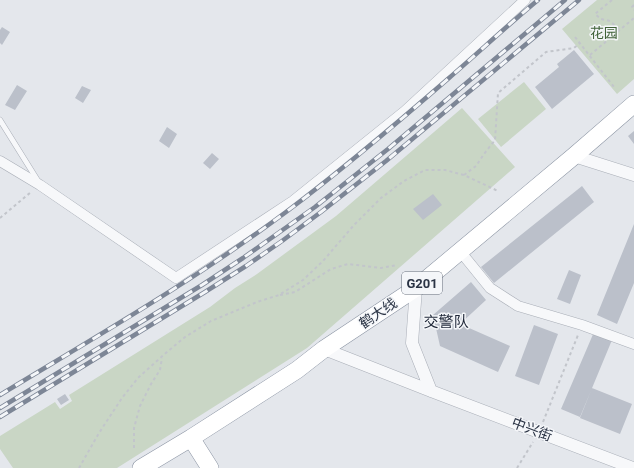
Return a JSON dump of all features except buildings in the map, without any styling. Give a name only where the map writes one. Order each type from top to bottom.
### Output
[{"type":"highway","name":"鹤大线","points":[[141,468],[297,370],[324,349],[416,288],[634,104]]},
{"type":"highway","points":[[191,438],[210,468]]},
{"type":"street","points":[[0,161],[40,185],[176,278],[293,202],[405,111],[525,0]]},
{"type":"street","points":[[574,156],[634,175]]},
{"type":"street","points":[[460,251],[490,288],[518,306],[582,325],[634,344]]},
{"type":"street","points":[[416,288],[412,343],[431,391]]},
{"type":"street","name":"中兴街","points":[[324,349],[634,468]]},
{"type":"lane","points":[[0,120],[40,185]]},
{"type":"path","points":[[612,0],[595,14],[600,19],[610,21],[620,30]]},
{"type":"path","points":[[634,5],[632,7],[634,10]]},
{"type":"path","points":[[590,55],[634,18]]},
{"type":"path","points":[[575,37],[614,87]]},
{"type":"path","points":[[464,175],[476,166],[495,140],[498,93],[546,52],[574,48],[580,43]]},
{"type":"path","points":[[279,295],[303,280],[323,262],[354,225],[381,198],[404,181],[425,170],[445,170],[464,175],[498,191]]},
{"type":"path","points":[[0,218],[40,185]]},
{"type":"path","points":[[79,468],[99,433],[122,398],[138,378],[185,336],[211,321],[257,302],[295,292],[331,269],[348,264],[381,268],[397,265]]},
{"type":"path","points":[[517,468],[540,432],[582,325]]},
{"type":"path","points":[[134,448],[134,428],[140,406],[150,384],[160,370],[162,357]]},
{"type":"green space","name":"花园","points":[[597,0],[634,0],[634,79],[617,94],[562,29]]},
{"type":"green space","points":[[524,82],[546,109],[501,147],[478,119]]},
{"type":"green space","points":[[462,108],[515,167],[307,348],[117,468],[13,468],[0,449],[0,436],[55,402],[60,409],[72,401],[69,395],[210,307],[257,274],[336,216]]},
{"type":"railway","points":[[0,395],[181,284],[252,237],[328,180],[389,130],[538,0]]},
{"type":"railway","points":[[0,408],[202,285],[315,207],[388,149],[565,0]]},
{"type":"railway","points":[[0,417],[205,292],[282,241],[386,161],[579,0]]},
{"type":"district","name":"交警队","points":[[446,322]]}]
